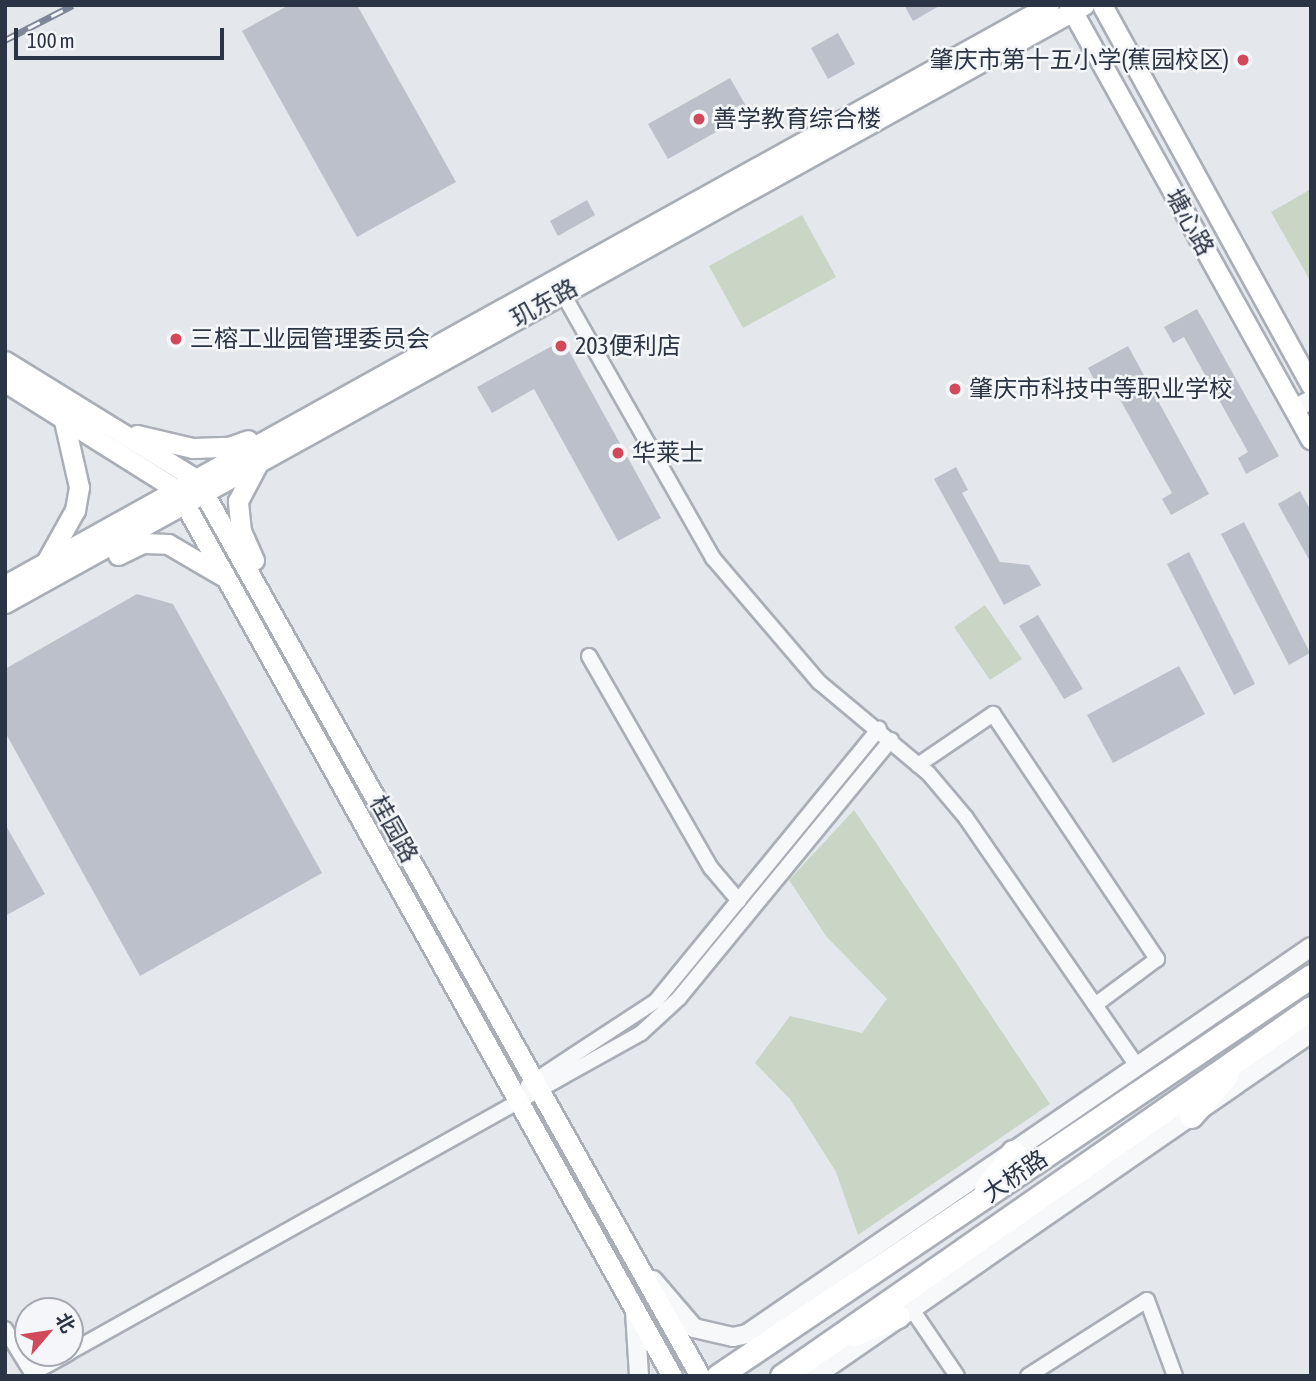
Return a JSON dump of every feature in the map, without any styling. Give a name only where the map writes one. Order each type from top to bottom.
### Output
[{"type":"main road","name":"玑东路","points":[[200,486],[259,461],[1049,5]]},
{"type":"main road","name":"塘心路","points":[[1102,5],[1311,385]]},
{"type":"main road","name":"玑东路","points":[[5,585],[54,566],[200,486],[280,433],[559,287],[1075,7]]},
{"type":"main road","name":"塘心路","points":[[1075,7],[1306,419]]},
{"type":"main road","name":"桂园路","points":[[5,360],[200,486],[700,1376]]},
{"type":"main road","points":[[5,382],[181,497]]},
{"type":"main road","points":[[64,421],[79,487],[75,510],[54,566],[96,564],[143,543],[179,549],[227,579]]},
{"type":"main road","points":[[106,425],[193,449],[229,447],[280,433]]},
{"type":"main road","points":[[259,461],[238,501],[241,531],[268,606]]},
{"type":"main road","name":"桂园路","points":[[181,497],[516,1099],[634,1301],[672,1376]]},
{"type":"main road","name":"玑东路","points":[[5,603],[54,566]]},
{"type":"main road","name":"大桥路","points":[[718,1376],[1311,976]]},
{"type":"main road","name":"大桥路","points":[[782,1376],[834,1342],[878,1304],[1311,1008]]},
{"type":"main road","points":[[1191,1116],[1248,1052]]},
{"type":"main road","points":[[974,1204],[1013,1152]]},
{"type":"main road","points":[[834,1342],[904,1312]]},
{"type":"street","points":[[559,287],[713,558],[819,682],[891,740],[918,765],[966,818],[1137,1066]]},
{"type":"street","points":[[589,656],[711,867],[739,901]]},
{"type":"street","points":[[918,765],[993,714],[1157,959],[1095,1005]]},
{"type":"street","points":[[84,1344],[516,1099],[645,1012],[878,729]]},
{"type":"street","points":[[538,1084],[641,1033],[668,1009],[891,740]]},
{"type":"street","points":[[637,1260],[694,1328],[733,1337],[747,1334],[1311,947]]},
{"type":"street","points":[[815,1376],[1311,1033]]},
{"type":"street","points":[[1028,1376],[1147,1300],[1175,1376]]},
{"type":"street","points":[[634,1301],[639,1376]]},
{"type":"street","points":[[904,1312],[957,1376]]},
{"type":"street","points":[[5,1329],[34,1374]]},
{"type":"green space","points":[[1311,189],[1311,282],[1271,212]]},
{"type":"green space","points":[[802,215],[836,277],[743,328],[709,266]]},
{"type":"green space","points":[[985,605],[1022,659],[990,680],[954,627]]},
{"type":"green space","points":[[854,810],[1050,1104],[858,1235],[836,1172],[790,1099],[755,1063],[790,1016],[862,1033],[887,999],[826,936],[789,880]]},
{"type":"building","points":[[289,5],[357,5],[456,182],[357,237],[242,31]]},
{"type":"building","points":[[904,5],[941,5],[913,21]]},
{"type":"building","points":[[838,33],[855,64],[828,79],[811,48]]},
{"type":"building","name":"善学教育综合楼","points":[[730,78],[750,113],[668,159],[648,124]]},
{"type":"building","points":[[587,200],[595,215],[558,236],[550,221]]},
{"type":"building","points":[[1197,309],[1279,456],[1246,474],[1238,458],[1248,452],[1184,337],[1173,343],[1164,327]]},
{"type":"building","points":[[563,340],[661,518],[618,541],[534,389],[492,413],[477,387]]},
{"type":"building","points":[[1128,346],[1209,494],[1171,515],[1162,499],[1172,493],[1108,378],[1097,385],[1088,368]]},
{"type":"building","points":[[956,467],[968,490],[962,493],[1000,562],[1029,565],[1041,585],[1004,605],[934,479]]},
{"type":"building","points":[[1300,491],[1311,511],[1311,563],[1278,504]]},
{"type":"building","points":[[1244,522],[1310,653],[1289,665],[1221,534]]},
{"type":"building","points":[[1189,552],[1255,684],[1234,695],[1167,564]]},
{"type":"building","points":[[137,594],[173,604],[322,873],[140,976],[5,732],[5,669]]},
{"type":"building","points":[[1038,615],[1083,689],[1064,699],[1019,626]]},
{"type":"building","points":[[1179,666],[1205,714],[1113,763],[1087,715]]},
{"type":"building","points":[[5,824],[45,894],[5,916]]},
{"type":"railway","points":[[5,40],[73,5]]},
{"type":"place","name":"肇庆市第十五小学(蕉园校区)","points":[[1243,60]]},
{"type":"place","name":"善学教育综合楼","points":[[699,119]]},
{"type":"place","name":"三榕工业园管理委员会","points":[[176,339]]},
{"type":"place","name":"203便利店","points":[[561,346]]},
{"type":"place","name":"肇庆市科技中等职业学校","points":[[955,389]]},
{"type":"place","name":"华莱士","points":[[618,453]]}]
